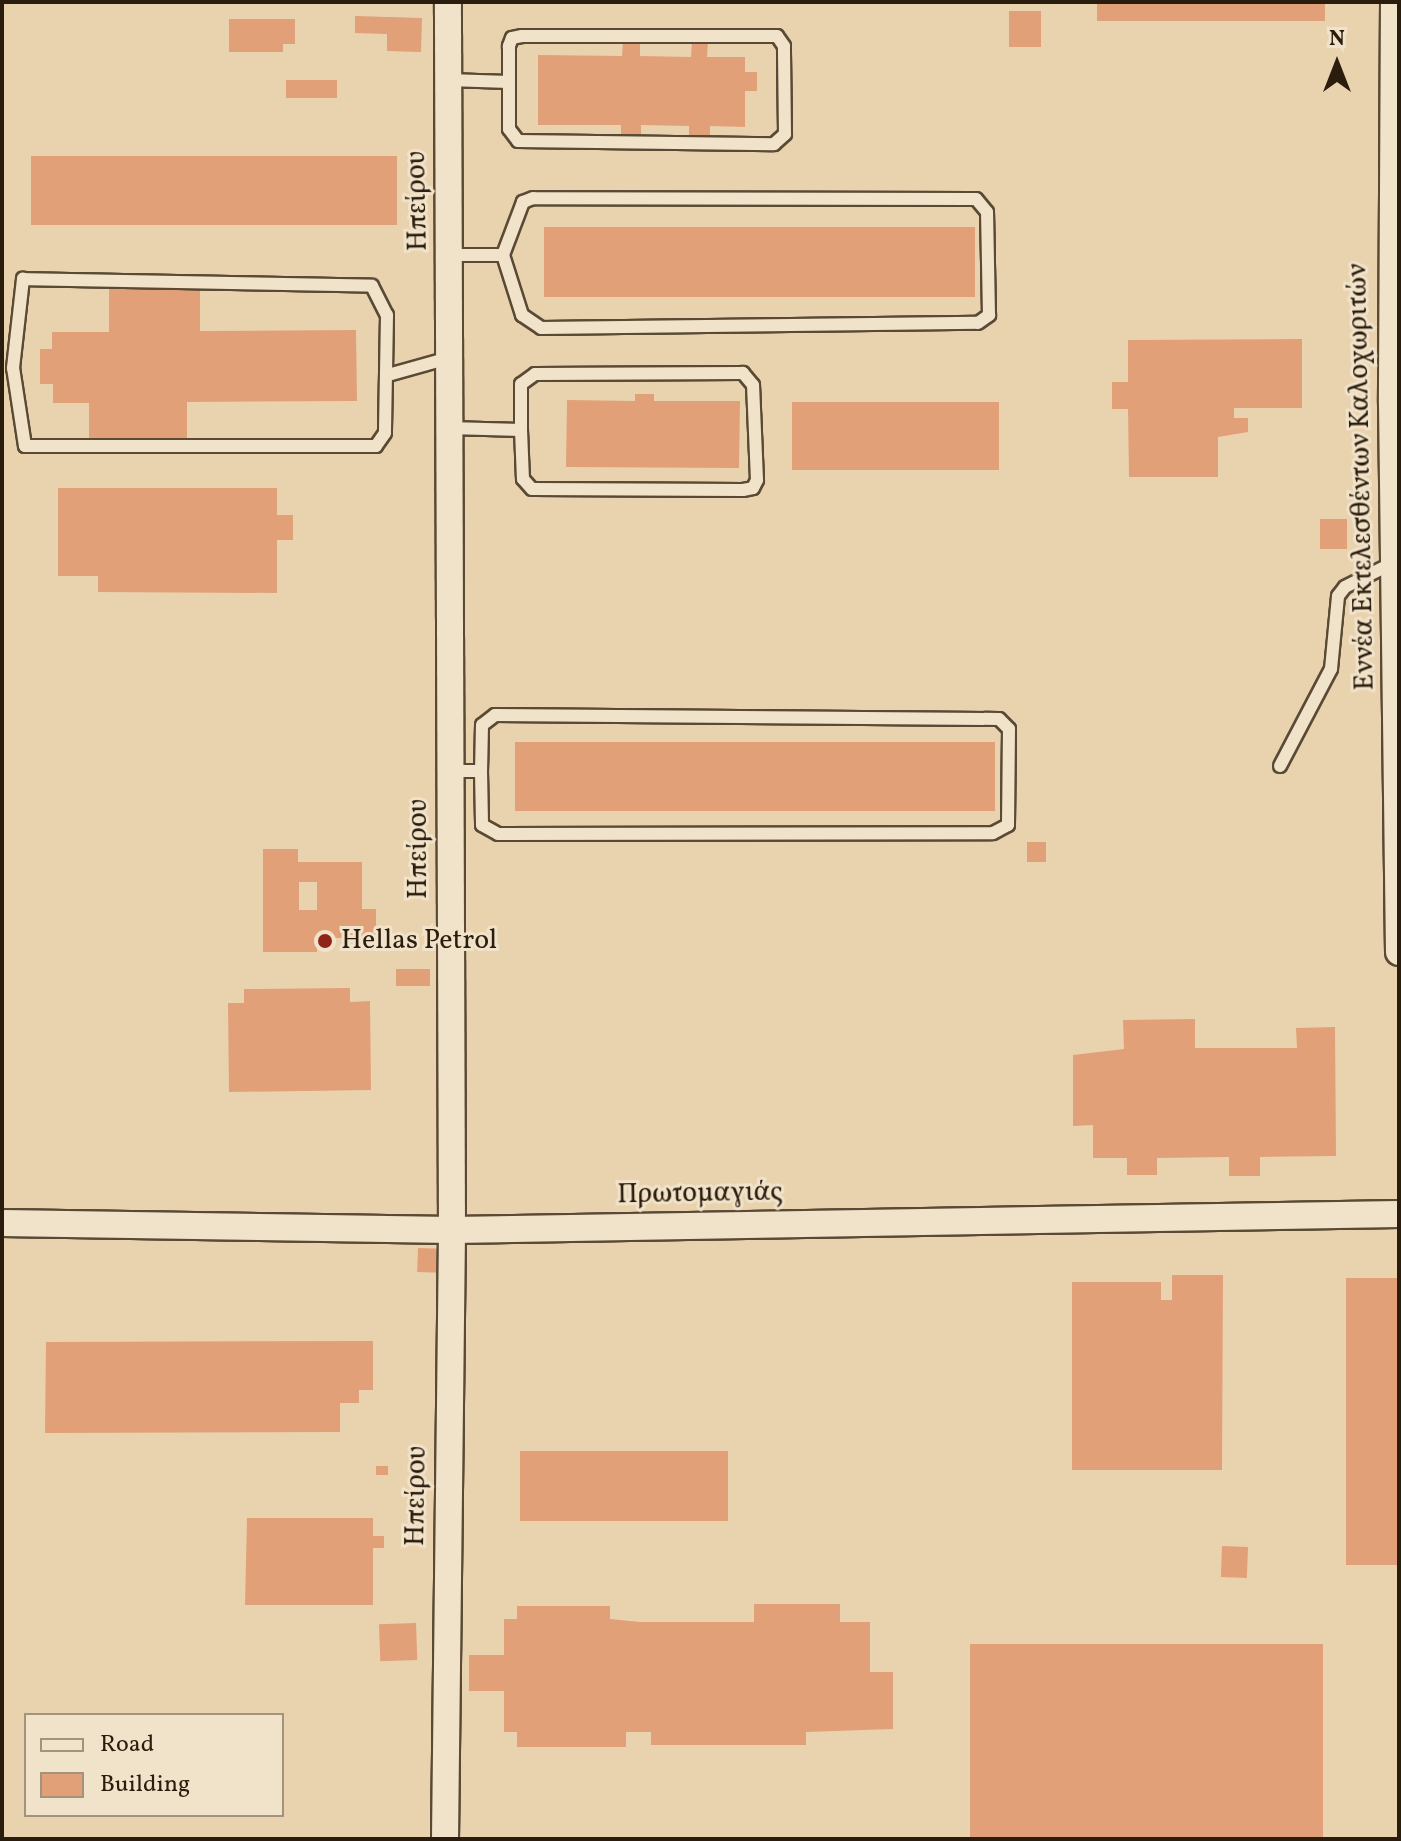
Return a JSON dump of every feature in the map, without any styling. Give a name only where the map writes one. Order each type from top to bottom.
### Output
[{"type":"street","name":"Ηπείρου","points":[[445,1839],[452,1230],[448,2]]},
{"type":"street","name":"Εννέα Εκτελεσθέντων Καλοχωριτών","points":[[1394,2],[1399,952]]},
{"type":"street","name":"Πρωτομαγιάς","points":[[2,1223],[452,1230],[1399,1214]]},
{"type":"lane","points":[[522,36],[777,36],[784,46],[785,134],[774,144],[518,141],[509,129],[509,82],[509,46],[512,38],[522,36]]},
{"type":"lane","points":[[448,80],[509,82]]},
{"type":"lane","points":[[533,198],[976,199],[987,212],[989,315],[978,323],[541,328],[522,315],[503,255],[523,202],[533,198]]},
{"type":"lane","points":[[450,255],[503,255]]},
{"type":"lane","points":[[23,279],[372,286],[387,315],[388,375],[387,423],[376,446],[25,446],[13,368],[23,279]]},
{"type":"lane","points":[[388,375],[449,358]]},
{"type":"lane","points":[[743,373],[753,385],[757,480],[753,488],[743,490],[532,489],[523,479],[521,430],[521,384],[535,374],[743,373]]},
{"type":"lane","points":[[449,428],[521,430]]},
{"type":"lane","points":[[1280,766],[1331,669],[1338,596],[1345,587],[1395,562]]},
{"type":"lane","points":[[495,715],[999,719],[1009,729],[1008,825],[993,833],[498,834],[482,825],[481,771],[482,725],[495,715]]},
{"type":"lane","points":[[450,771],[481,771]]},
{"type":"building","points":[[1097,2],[1325,2],[1325,21],[1097,21]]},
{"type":"building","points":[[1009,11],[1041,11],[1041,47],[1009,47]]},
{"type":"building","points":[[355,16],[422,18],[421,52],[387,51],[387,34],[355,33]]},
{"type":"building","points":[[229,19],[295,19],[295,44],[283,44],[283,52],[229,52]]},
{"type":"building","points":[[623,41],[640,41],[640,56],[691,57],[692,41],[708,41],[707,57],[745,57],[745,72],[757,72],[757,91],[745,91],[745,127],[710,126],[710,138],[689,138],[689,126],[641,125],[641,138],[621,138],[621,125],[538,125],[538,55],[622,56]]},
{"type":"building","points":[[286,80],[337,80],[337,98],[286,98]]},
{"type":"building","points":[[31,156],[397,156],[397,225],[31,225]]},
{"type":"building","points":[[544,227],[975,227],[975,297],[544,297]]},
{"type":"building","points":[[109,289],[200,289],[200,331],[356,330],[357,401],[187,402],[187,443],[89,443],[89,403],[53,403],[53,384],[40,384],[40,349],[52,349],[52,332],[109,332]]},
{"type":"building","points":[[1302,339],[1302,408],[1234,408],[1234,418],[1248,418],[1248,432],[1218,437],[1218,477],[1129,477],[1128,409],[1112,409],[1112,382],[1128,382],[1128,340]]},
{"type":"building","points":[[635,394],[654,394],[654,401],[740,401],[739,468],[566,467],[567,400],[635,401]]},
{"type":"building","points":[[792,402],[999,402],[999,470],[792,470]]},
{"type":"building","points":[[58,488],[277,488],[277,515],[293,515],[293,540],[277,540],[277,593],[98,592],[98,576],[58,576]]},
{"type":"building","points":[[1320,519],[1347,519],[1347,549],[1320,549]]},
{"type":"building","points":[[515,742],[995,742],[995,811],[515,811]]},
{"type":"building","points":[[1027,842],[1046,842],[1046,862],[1027,862]]},
{"type":"building","points":[[263,849],[298,849],[298,862],[362,862],[362,909],[376,909],[376,938],[317,938],[317,952],[263,952]],"holes":[[[299,882],[317,882],[317,910],[299,910]]]},
{"type":"building","points":[[396,969],[430,969],[430,986],[396,986]]},
{"type":"building","points":[[350,988],[350,1002],[370,1001],[371,1090],[229,1092],[228,1003],[244,1003],[244,989]]},
{"type":"building","points":[[1195,1019],[1195,1048],[1297,1048],[1296,1028],[1335,1027],[1336,1156],[1260,1157],[1260,1176],[1229,1176],[1229,1157],[1157,1158],[1157,1175],[1127,1175],[1127,1158],[1093,1158],[1093,1125],[1073,1126],[1073,1055],[1124,1049],[1123,1020]]},
{"type":"building","points":[[418,1248],[449,1249],[448,1273],[417,1272]]},
{"type":"building","points":[[1172,1275],[1223,1275],[1222,1470],[1072,1470],[1072,1282],[1161,1282],[1161,1300],[1172,1300]]},
{"type":"building","points":[[1346,1278],[1399,1278],[1399,1565],[1346,1565]]},
{"type":"building","points":[[373,1341],[373,1390],[359,1390],[359,1403],[340,1403],[340,1432],[45,1433],[46,1342]]},
{"type":"building","points":[[520,1451],[728,1451],[728,1521],[520,1521]]},
{"type":"building","points":[[376,1466],[388,1466],[388,1475],[376,1475]]},
{"type":"building","points":[[247,1518],[373,1518],[373,1536],[384,1536],[384,1548],[373,1548],[373,1605],[245,1605]]},
{"type":"building","points":[[1222,1546],[1248,1547],[1247,1578],[1221,1577]]},
{"type":"building","points":[[754,1604],[840,1604],[840,1622],[870,1622],[870,1672],[893,1672],[893,1729],[806,1732],[806,1745],[651,1745],[651,1732],[626,1732],[626,1747],[517,1747],[517,1732],[504,1732],[504,1691],[469,1691],[469,1655],[504,1655],[504,1619],[517,1619],[517,1606],[610,1606],[610,1619],[640,1622],[754,1622]]},
{"type":"building","points":[[416,1623],[417,1660],[380,1661],[379,1624]]},
{"type":"building","points":[[970,1644],[1323,1644],[1323,1839],[970,1839]]},
{"type":"place","name":"Hellas Petrol","points":[[325,941]]}]
